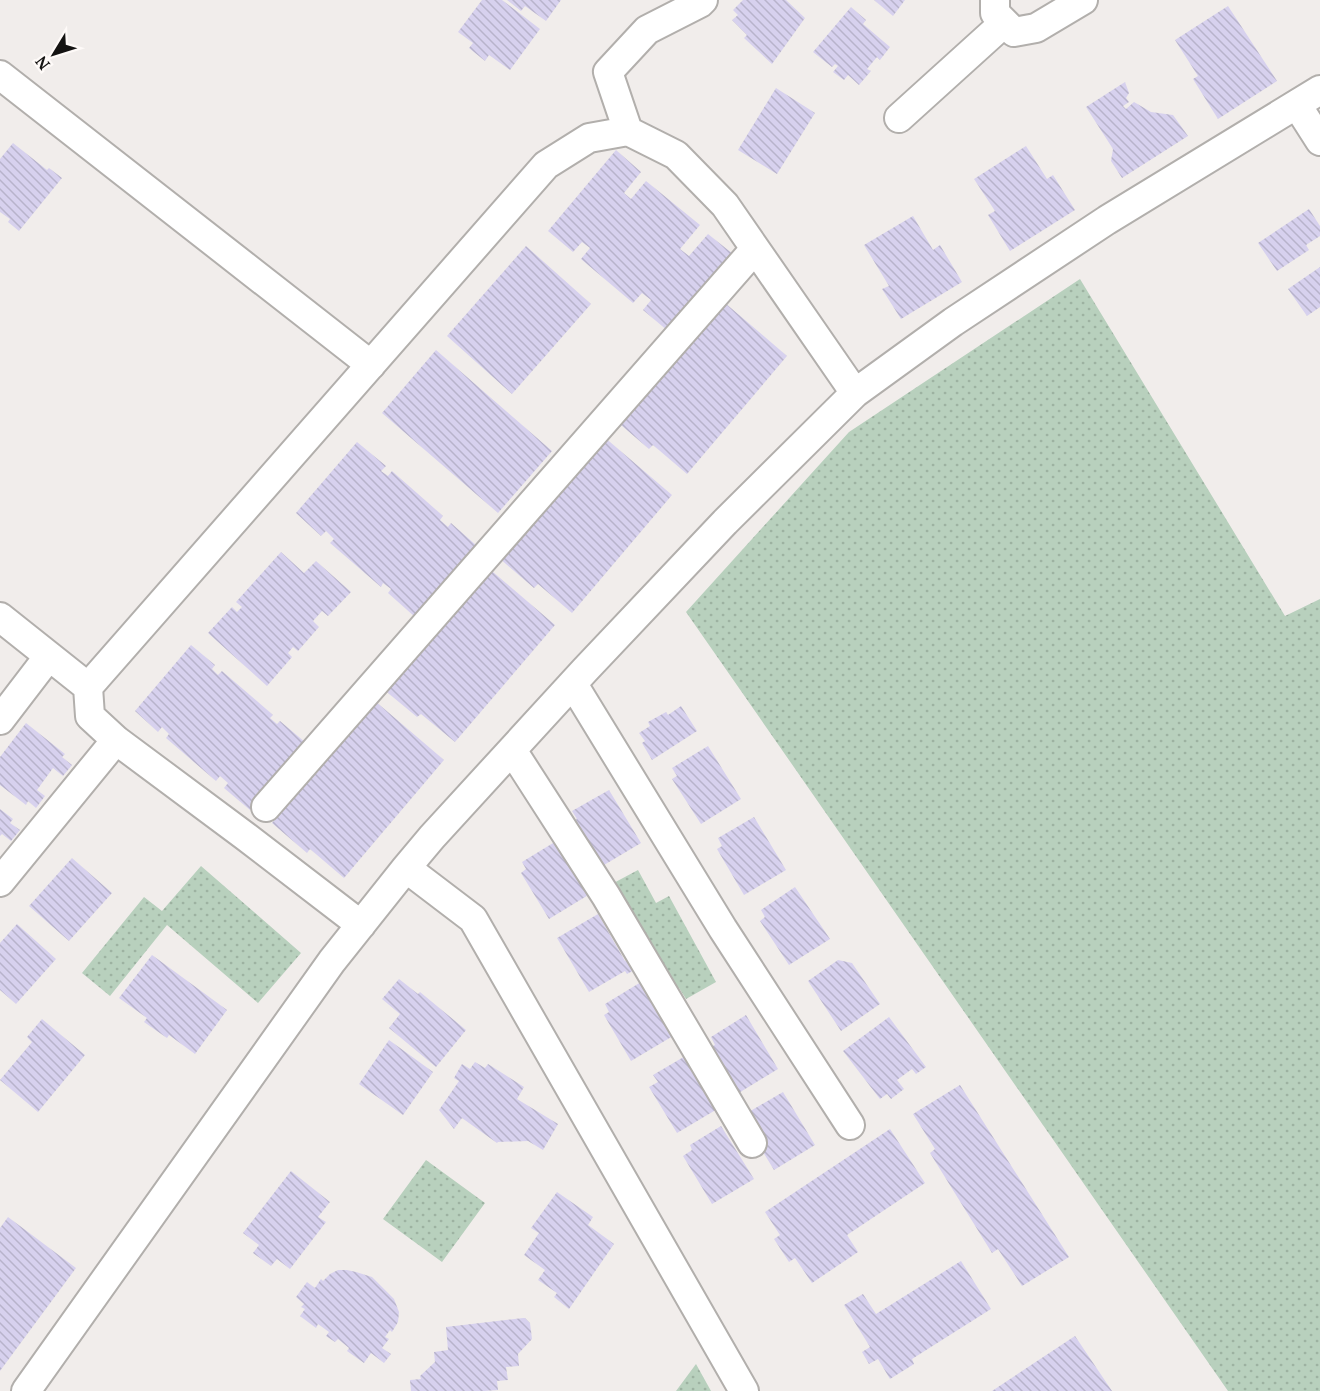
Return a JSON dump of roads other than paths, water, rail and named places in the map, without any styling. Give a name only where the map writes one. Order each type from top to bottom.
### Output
[{"type":"street","points":[[628,132],[608,72],[647,30],[703,0]]},
{"type":"street","points":[[899,118],[1000,11],[1014,32],[1036,28],[1083,0]]},
{"type":"street","points":[[0,75],[371,364]]},
{"type":"street","points":[[26,1391],[332,962],[406,868],[512,750],[725,522],[855,393],[953,322],[1107,220],[1308,97],[1320,141]]},
{"type":"street","points":[[361,926],[116,740],[90,716],[88,687],[546,165],[589,138],[628,132],[676,154],[725,205],[855,393]]},
{"type":"street","points":[[266,807],[756,249]]},
{"type":"street","points":[[0,617],[88,687]]},
{"type":"street","points":[[0,720],[49,656]]},
{"type":"street","points":[[573,684],[723,929],[850,1125]]},
{"type":"street","points":[[0,882],[116,740]]},
{"type":"street","points":[[512,750],[606,896],[752,1143]]},
{"type":"street","points":[[406,868],[473,919],[744,1391]]}]
